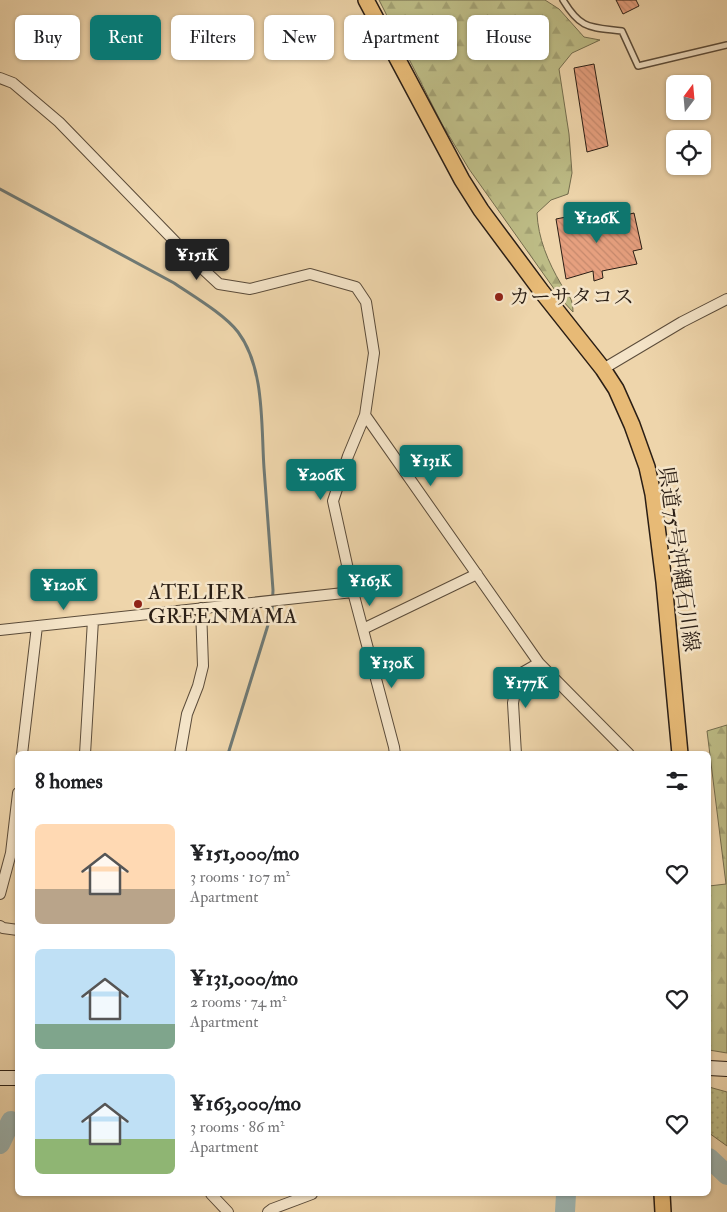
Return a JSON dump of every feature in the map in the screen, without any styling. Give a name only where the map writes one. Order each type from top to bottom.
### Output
[{"type":"main road","name":"県道75号沖縄石川線","points":[[366,0],[462,180],[481,210],[603,370],[616,389],[632,426],[647,467],[653,494],[663,573],[680,751]]},
{"type":"main road","points":[[711,1068],[727,1069]]},
{"type":"main road","points":[[0,1078],[15,1078]]},
{"type":"main road","points":[[662,1196],[662,1212]]},
{"type":"street","points":[[0,78],[13,83],[59,122],[190,257],[219,284],[250,289],[310,274],[356,287],[366,302],[374,353],[366,415],[348,456],[333,501],[353,592],[395,751]]},
{"type":"street","points":[[603,370],[682,322],[727,299]]},
{"type":"street","points":[[366,415],[539,663],[626,751]]},
{"type":"street","points":[[363,629],[477,574]]},
{"type":"street","points":[[0,630],[353,592]]},
{"type":"street","points":[[181,751],[187,714],[198,686],[203,666],[201,608]]},
{"type":"street","points":[[85,751],[94,620]]},
{"type":"street","points":[[22,751],[37,626]]},
{"type":"street","points":[[516,751],[513,703],[518,676],[539,663]]},
{"type":"street","points":[[0,894],[14,853],[15,838]]},
{"type":"street","points":[[0,926],[15,930]]},
{"type":"street","points":[[213,1196],[228,1212]]},
{"type":"street","points":[[268,1212],[307,1196]]},
{"type":"lane","points":[[563,0],[572,16],[586,26],[622,31],[638,66],[727,45]]},
{"type":"green space","points":[[379,0],[545,0],[559,9],[584,37],[600,40],[572,53],[559,69],[569,134],[572,173],[568,194],[551,200],[537,213],[539,232],[544,250],[556,276],[571,300],[573,312],[562,300],[469,169],[442,124],[409,60],[457,60],[457,15],[387,15]]},
{"type":"green space","points":[[727,725],[727,1053],[711,1050],[711,886],[726,884],[711,751],[707,731]]},
{"type":"green space","points":[[711,1088],[727,1092],[727,1146],[711,1134]]},
{"type":"building","points":[[616,0],[636,0],[639,6],[623,14]]},
{"type":"building","points":[[594,64],[608,146],[587,152],[574,68]]},
{"type":"building","points":[[597,211],[597,222],[634,213],[642,249],[633,251],[637,264],[602,271],[603,278],[594,281],[593,271],[566,279],[556,219]]},
{"type":"waterway","points":[[0,189],[174,283],[232,325],[247,346],[253,362],[260,397],[273,590],[272,612],[229,751]]},
{"type":"waterway","points":[[0,1144],[11,1121]]},
{"type":"waterway","points":[[711,1160],[727,1175]]},
{"type":"waterway","points":[[565,1212],[566,1196]]},
{"type":"place","name":"カーサタコス","points":[[499,297]]},
{"type":"place","name":"ATELIER GREENMAMA","points":[[138,604]]}]
